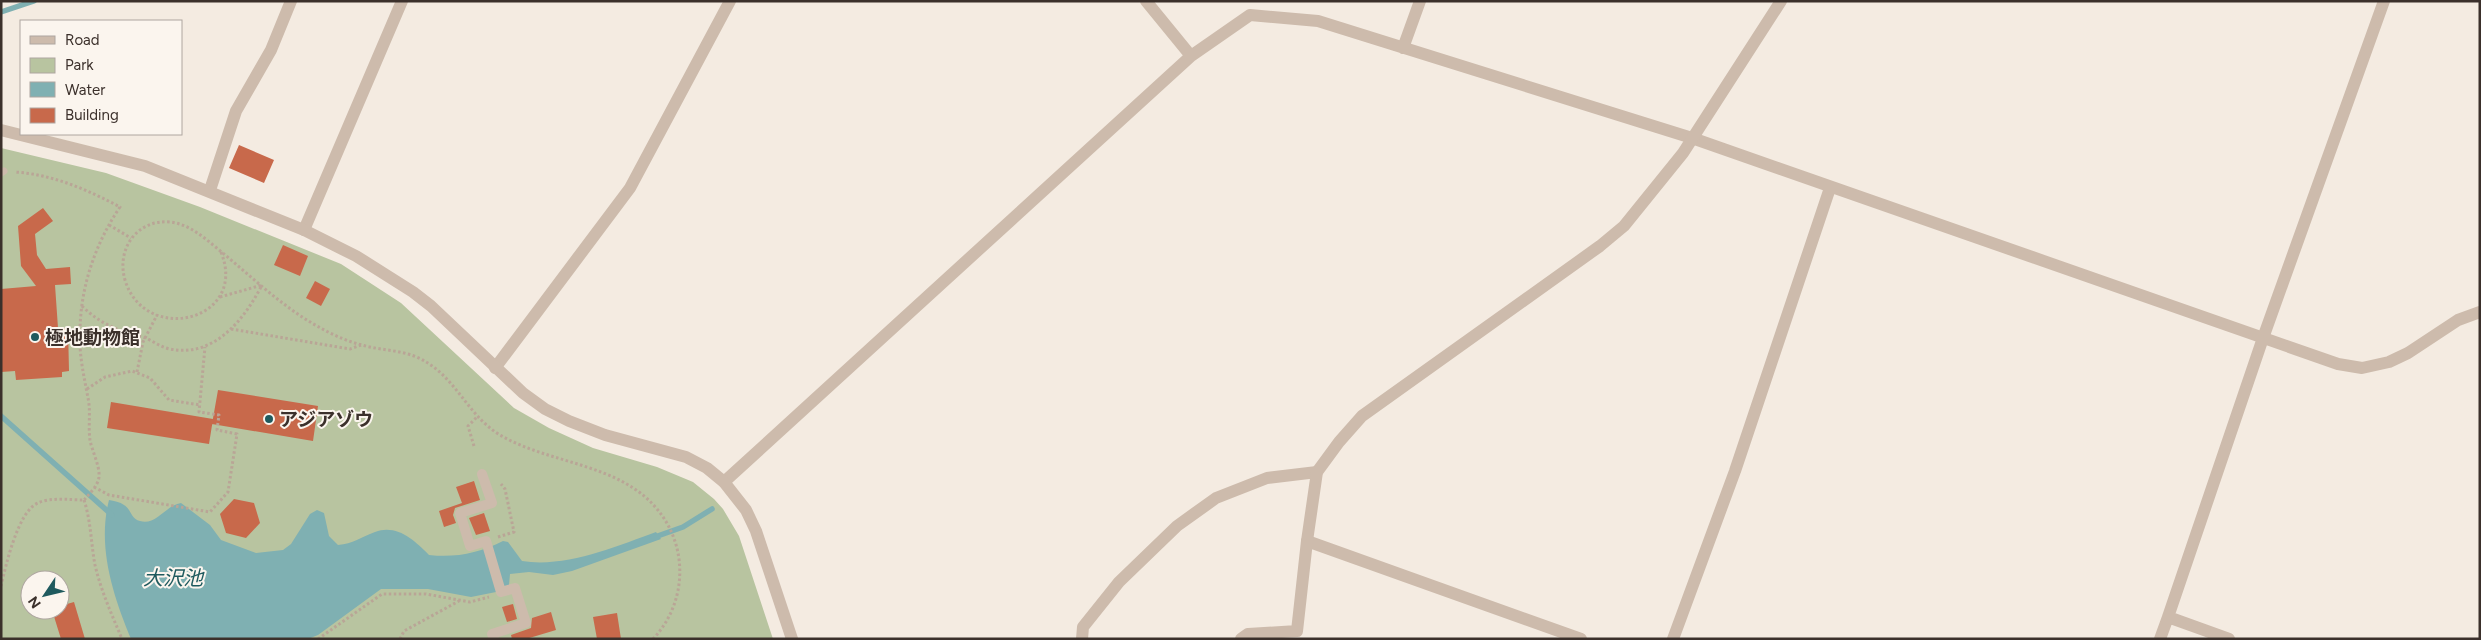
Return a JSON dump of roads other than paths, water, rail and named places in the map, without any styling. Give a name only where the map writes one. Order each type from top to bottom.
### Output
[{"type":"street","points":[[210,190],[236,111],[271,50],[291,1]]},
{"type":"street","points":[[304,230],[402,1]]},
{"type":"street","points":[[495,368],[630,188],[730,1]]},
{"type":"street","points":[[1146,1],[1191,56]]},
{"type":"street","points":[[1403,48],[1420,1]]},
{"type":"street","points":[[1242,639],[1248,634],[1297,635],[1307,541],[1317,472],[1339,442],[1362,416],[1600,246],[1624,226],[1683,153],[1781,1]]},
{"type":"street","points":[[2160,639],[2263,338],[2384,1]]},
{"type":"street","points":[[724,482],[1191,56],[1250,15],[1318,21],[1692,138],[1830,188],[2338,364],[2362,368],[2389,362],[2408,353],[2458,320],[2480,312]]},
{"type":"street","points":[[1,130],[20,135]]},
{"type":"street","points":[[21,135],[145,166],[210,190],[304,230],[356,256],[406,287],[431,306],[523,393],[569,421],[605,435],[686,457],[707,468],[724,482],[738,498],[756,532],[792,639]]},
{"type":"street","points":[[1673,639],[1735,471],[1830,188]]},
{"type":"street","points":[[1082,639],[1082,627],[1119,582],[1177,526],[1216,498],[1267,478],[1317,472]]},
{"type":"street","points":[[482,474],[492,503],[460,513],[470,546],[486,541],[501,592],[515,588],[526,623],[492,634],[494,639]]},
{"type":"street","points":[[1307,541],[1581,639]]},
{"type":"street","points":[[2168,617],[2229,639]]},
{"type":"water","name":"大沢池","points":[[109,500],[122,504],[137,520],[146,522],[151,521],[171,507],[181,503],[210,525],[221,540],[256,553],[283,550],[291,544],[310,514],[317,510],[324,513],[329,536],[338,545],[353,542],[375,532],[391,530],[405,535],[429,555],[449,556],[467,554],[503,541],[508,542],[522,561],[555,562],[590,555],[656,532],[661,539],[572,571],[553,575],[529,572],[510,574],[509,585],[496,592],[471,597],[428,589],[381,589],[318,635],[308,639],[131,639],[113,588],[106,553],[105,535]]},
{"type":"waterway","points":[[1,12],[34,1]]},
{"type":"waterway","points":[[1,416],[112,515]]},
{"type":"waterway","points":[[652,538],[683,527],[712,509]]},
{"type":"place","name":"極地動物館","points":[[35,337]]},
{"type":"place","name":"アジアゾウ","points":[[269,419]]}]
